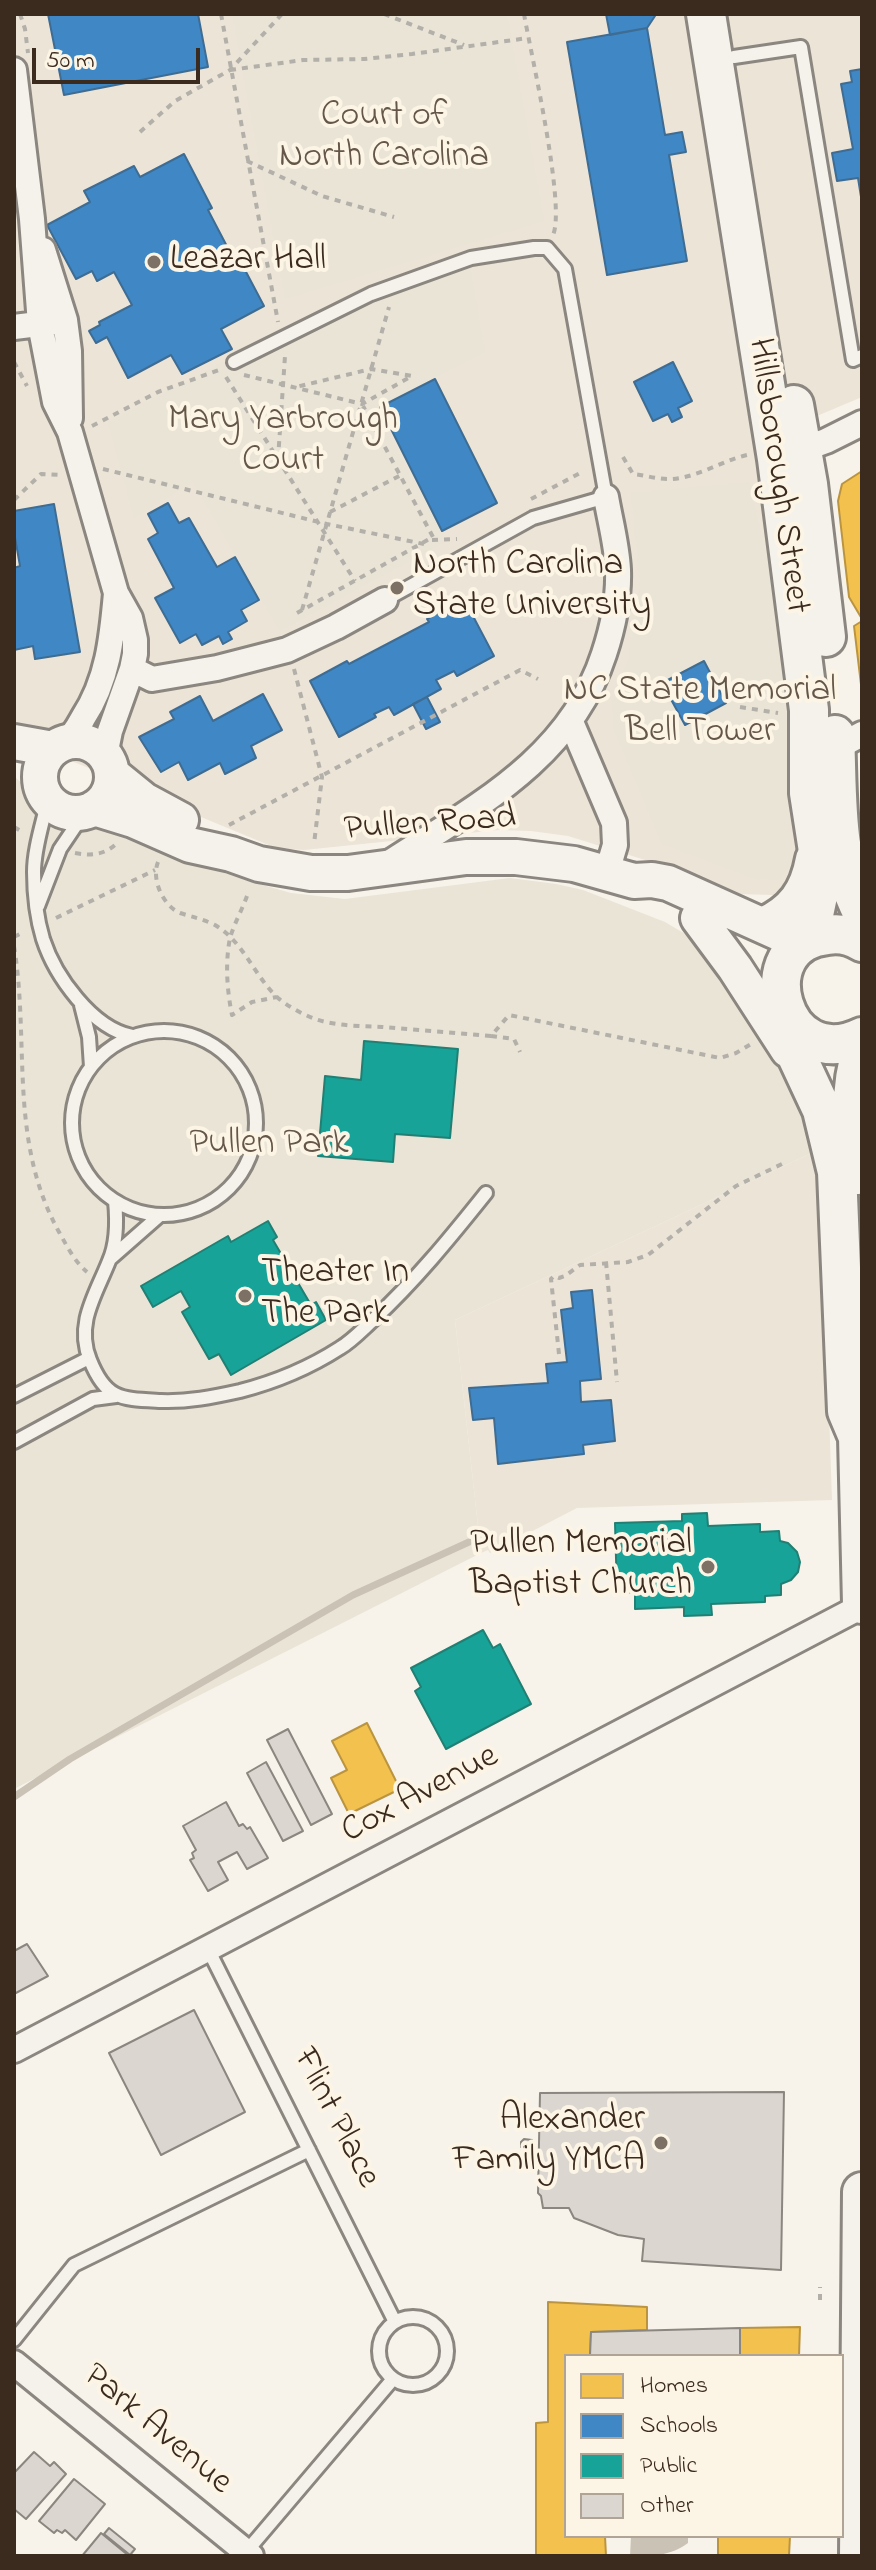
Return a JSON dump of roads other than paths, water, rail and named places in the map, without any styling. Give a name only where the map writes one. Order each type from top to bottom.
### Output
[{"type":"main road","name":"Hillsborough Street","points":[[706,14],[778,454],[817,557],[849,741],[838,825],[845,873],[859,903]]},
{"type":"main road","name":"Hillsborough Street","points":[[727,14],[809,710],[809,793],[822,877],[804,942],[791,954],[783,970],[781,995]]},
{"type":"main road","points":[[14,742],[59,746],[87,743],[97,748],[108,765],[107,794],[90,810],[65,811],[34,786],[46,757],[59,746]]},
{"type":"main road","name":"Pullen Road","points":[[108,765],[144,800],[198,829],[229,840],[259,864],[311,873],[348,873],[466,857],[516,857],[574,864],[620,876],[668,883],[804,942]]},
{"type":"main road","name":"Pullen Road","points":[[90,810],[133,820],[190,845],[229,840]]},
{"type":"main road","points":[[763,925],[797,901],[809,878],[815,840]]},
{"type":"main road","name":"Pullen Road","points":[[620,876],[646,893],[698,918],[732,941],[781,995]]},
{"type":"main road","points":[[698,918],[743,979],[810,1084]]},
{"type":"main road","points":[[804,942],[838,933],[862,942]]},
{"type":"main road","points":[[781,995],[790,1021],[803,1034],[819,1042],[838,1044],[862,1037]]},
{"type":"main road","points":[[781,995],[787,1035],[831,1140],[837,1172],[847,1411],[860,1432],[862,1605]]},
{"type":"main road","points":[[862,1050],[856,1070],[854,1117],[862,1230]]},
{"type":"main road","points":[[859,2556],[862,2192]]},
{"type":"street","points":[[14,70],[32,219],[40,324],[55,402],[79,430]]},
{"type":"street","points":[[32,219],[65,320],[79,430],[116,593],[130,618],[135,640],[132,669],[110,731],[108,765]]},
{"type":"street","points":[[14,327],[65,320]]},
{"type":"street","points":[[778,454],[826,441],[862,423]]},
{"type":"street","points":[[380,869],[515,779],[545,753],[571,722],[596,680],[612,629],[618,568],[606,497]]},
{"type":"street","points":[[59,746],[70,738],[92,704],[108,659],[116,593]]},
{"type":"street","points":[[132,669],[152,679],[217,668],[287,650],[385,600]]},
{"type":"street","points":[[571,722],[614,823],[620,876]]},
{"type":"street","name":"Cox Avenue","points":[[14,2050],[862,1605]]},
{"type":"street","name":"Park Avenue","points":[[14,2363],[246,2555]]},
{"type":"lane","points":[[734,57],[801,47],[853,360],[862,356]]},
{"type":"lane","points":[[234,362],[384,289],[471,258],[547,248],[565,269],[606,497],[533,518],[385,600]]},
{"type":"lane","points":[[34,786],[35,889],[43,938],[48,952],[81,1005],[89,1037],[91,1067]]},
{"type":"lane","points":[[38,906],[60,849],[90,810]]},
{"type":"lane","points":[[81,1005],[113,1029],[132,1036]]},
{"type":"lane","points":[[152,1031],[192,1035],[211,1043],[238,1067],[247,1082],[255,1109],[256,1136],[248,1163],[234,1184],[214,1201],[190,1212],[159,1216],[139,1212],[115,1201],[96,1185],[82,1164],[74,1139],[72,1114],[78,1089],[91,1067],[109,1049],[132,1036],[152,1031]]},
{"type":"lane","points":[[14,1442],[93,1399],[117,1396],[178,1402],[209,1399],[262,1386],[299,1372],[342,1347],[388,1306],[433,1260],[486,1193]]},
{"type":"lane","points":[[115,1201],[116,1233],[110,1259],[85,1322],[89,1358],[106,1390],[117,1396]]},
{"type":"lane","points":[[110,1259],[159,1216]]},
{"type":"lane","points":[[14,1396],[89,1358]]},
{"type":"lane","name":"Flint Place","points":[[208,1949],[395,2322]]},
{"type":"lane","points":[[14,2340],[74,2265],[309,2150]]},
{"type":"lane","points":[[414,2317],[433,2323],[445,2337],[447,2356],[440,2373],[423,2385],[402,2384],[393,2379],[380,2361],[381,2339],[395,2322],[414,2317]]},
{"type":"lane","points":[[246,2555],[393,2379]]},
{"type":"waterway","points":[[14,1797],[70,1759],[353,1595],[469,1542]]},
{"type":"place","name":"Leazar Hall","points":[[154,262]]},
{"type":"place","name":"North Carolina State University","points":[[397,588]]},
{"type":"place","name":"Theater In The Park","points":[[245,1296]]},
{"type":"place","name":"Pullen Memorial Baptist Church","points":[[708,1567]]},
{"type":"place","name":"Alexander Family YMCA","points":[[661,2143]]},
{"type":"park label","name":"Court of North Carolina","points":[[384,138]]},
{"type":"park label","name":"Mary Yarbrough Court","points":[[283,442]]},
{"type":"park label","name":"NC State Memorial Bell Tower","points":[[700,714]]},
{"type":"park label","name":"Pullen Park","points":[[269,1146]]}]
